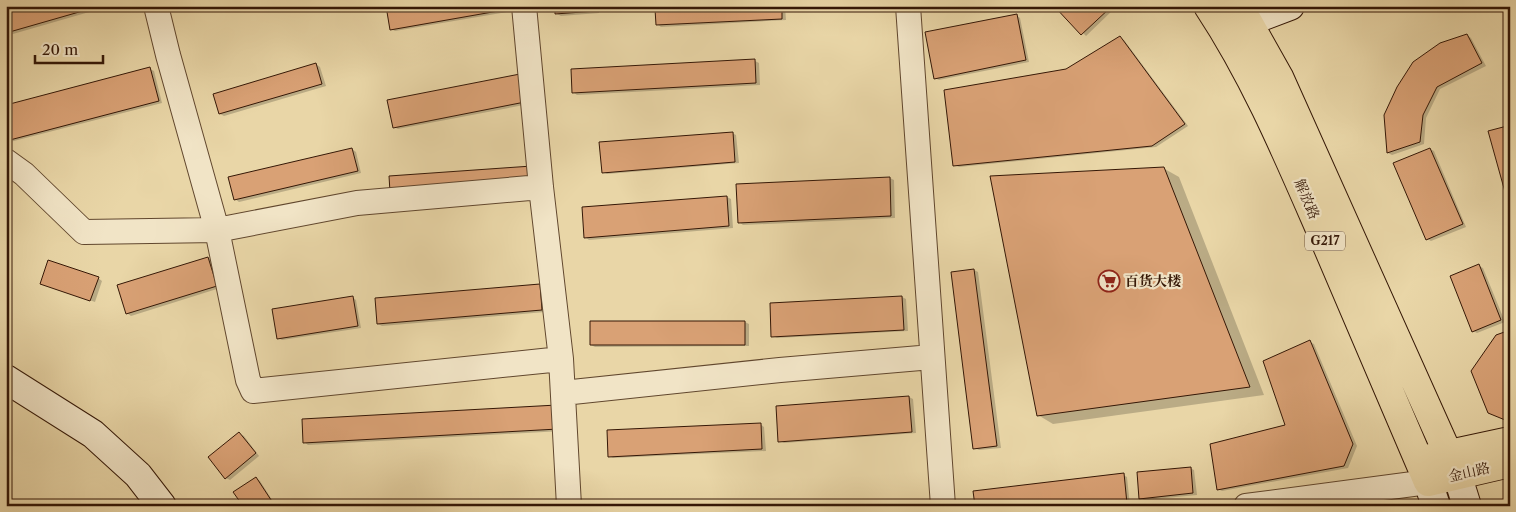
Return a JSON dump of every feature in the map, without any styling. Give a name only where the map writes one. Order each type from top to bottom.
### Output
[{"type":"highway","name":"解放路","points":[[1208,6],[1237,19],[1283,86],[1452,464]]},
{"type":"highway","name":"解放路","points":[[1237,19],[1263,102],[1428,483]]},
{"type":"highway","points":[[1428,483],[1452,464],[1510,441]]},
{"type":"highway","name":"金山路","points":[[1452,464],[1510,462]]},
{"type":"street","points":[[156,6],[217,230],[248,380],[254,391],[561,359]]},
{"type":"street","points":[[524,6],[541,187],[561,359],[569,506]]},
{"type":"street","points":[[908,6],[943,506]]},
{"type":"street","points":[[1237,19],[1290,6]]},
{"type":"street","points":[[6,161],[24,174],[84,232],[217,230],[356,203],[541,187]]},
{"type":"street","points":[[563,393],[780,370],[932,358]]},
{"type":"street","points":[[6,379],[93,434],[138,475],[162,506]]},
{"type":"street","points":[[1452,464],[1467,506]]},
{"type":"street","points":[[1246,506],[1428,483]]},
{"type":"building","points":[[22,6],[100,6],[6,33],[6,11]]},
{"type":"building","points":[[386,6],[520,6],[521,7],[390,30]]},
{"type":"building","points":[[555,6],[595,6],[596,11],[555,14]]},
{"type":"building","points":[[711,6],[782,6],[782,19],[656,25],[655,9]]},
{"type":"building","points":[[1054,6],[1110,6],[1111,7],[1081,35]]},
{"type":"building","points":[[1017,14],[1026,60],[934,79],[925,32]]},
{"type":"building","points":[[1467,34],[1482,63],[1437,87],[1423,115],[1420,142],[1387,153],[1384,115],[1397,87],[1413,62],[1440,43]]},
{"type":"building","points":[[1120,36],[1185,124],[1152,146],[953,166],[944,90],[1066,69]]},
{"type":"building","points":[[755,59],[756,83],[572,93],[571,69]]},
{"type":"building","points":[[316,63],[322,84],[219,114],[213,94]]},
{"type":"building","points":[[150,67],[159,101],[6,141],[6,105]]},
{"type":"building","points":[[520,74],[525,102],[393,128],[387,100]]},
{"type":"building","points":[[1507,126],[1510,135],[1510,210],[1488,131]]},
{"type":"building","points":[[733,132],[735,162],[602,173],[599,142]]},
{"type":"building","points":[[352,148],[358,171],[234,200],[228,177]]},
{"type":"building","points":[[1430,148],[1463,224],[1426,240],[1393,163]]},
{"type":"building","points":[[532,166],[534,197],[391,208],[389,176]]},
{"type":"building","name":"百货大楼","points":[[1164,167],[1250,387],[1037,416],[990,176]]},
{"type":"building","points":[[890,177],[891,216],[738,223],[736,184]]},
{"type":"building","points":[[727,196],[729,226],[584,238],[582,207]]},
{"type":"building","points":[[208,257],[217,286],[126,314],[117,285]]},
{"type":"building","points":[[48,260],[99,277],[90,301],[40,284]]},
{"type":"building","points":[[1479,264],[1501,320],[1472,332],[1450,276]]},
{"type":"building","points":[[974,269],[997,446],[973,449],[951,272]]},
{"type":"building","points":[[540,284],[542,310],[377,324],[375,298]]},
{"type":"building","points":[[353,296],[358,326],[277,339],[272,309]]},
{"type":"building","points":[[902,296],[904,330],[771,337],[770,303]]},
{"type":"building","points":[[590,321],[745,321],[745,345],[590,345]]},
{"type":"building","points":[[1510,330],[1510,422],[1488,413],[1471,371],[1496,335]]},
{"type":"building","points":[[1310,340],[1353,444],[1344,466],[1217,490],[1210,444],[1285,425],[1263,361]]},
{"type":"building","points":[[909,396],[912,432],[778,442],[776,406]]},
{"type":"building","points":[[557,405],[558,429],[303,443],[302,419]]},
{"type":"building","points":[[761,423],[762,449],[608,457],[607,430]]},
{"type":"building","points":[[239,432],[256,453],[225,479],[208,457]]},
{"type":"building","points":[[1191,467],[1193,493],[1139,499],[1137,472]]},
{"type":"building","points":[[1124,473],[1127,504],[1112,506],[975,506],[973,491]]},
{"type":"building","points":[[256,477],[275,506],[243,506],[233,492]]},
{"type":"place","name":"百货大楼","points":[[1109,281]]}]
